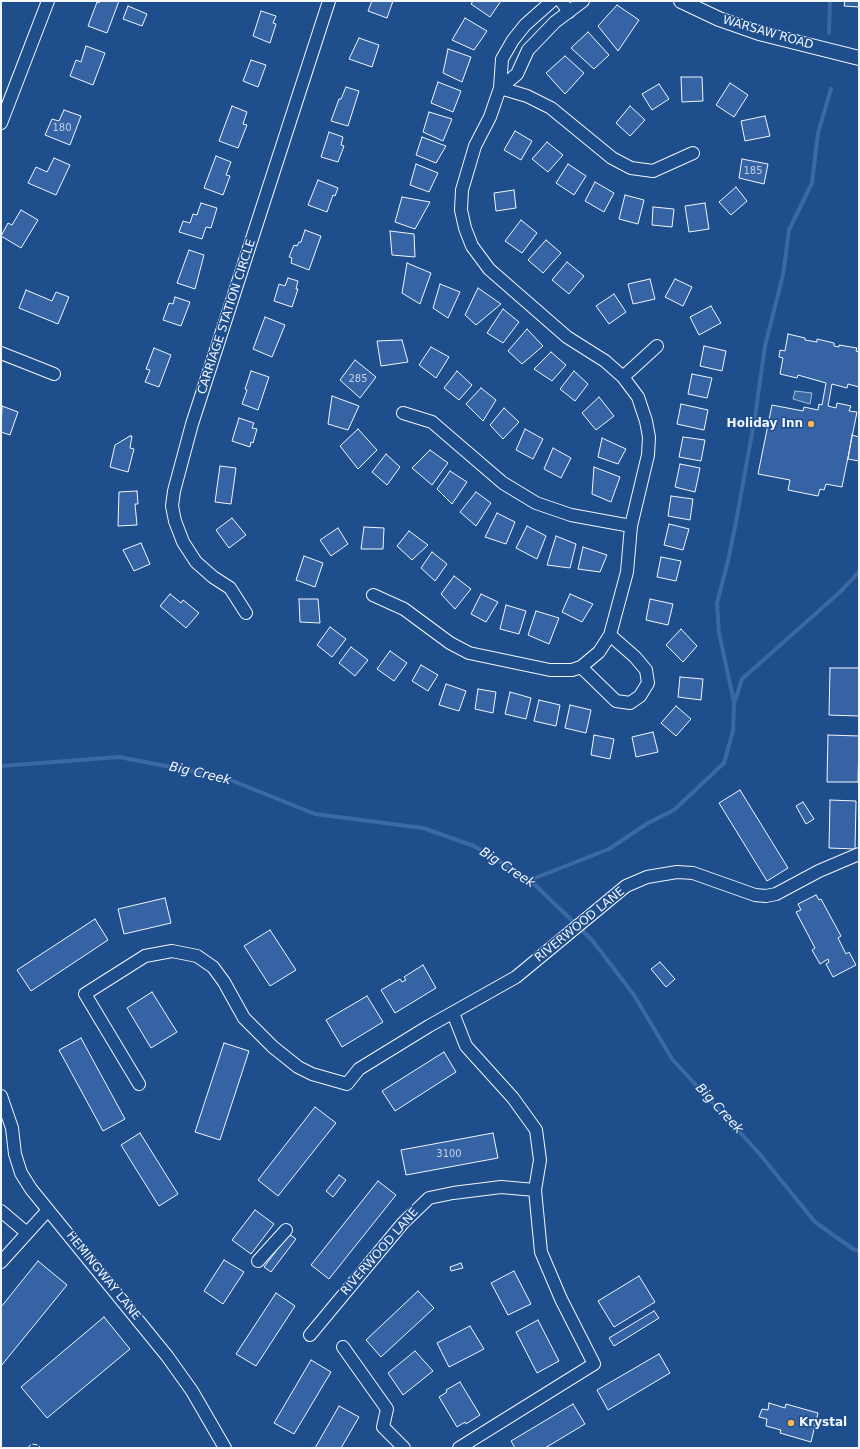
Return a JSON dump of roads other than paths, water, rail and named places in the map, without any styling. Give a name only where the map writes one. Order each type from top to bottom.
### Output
[{"type":"street","points":[[1,123],[48,1]]},
{"type":"street","name":"CARRIAGE STATION CIRCLE","points":[[246,613],[230,588],[213,577],[196,562],[183,542],[175,521],[172,506],[174,491],[194,417],[329,1]]},
{"type":"street","points":[[373,595],[404,609],[450,643],[469,653],[550,670],[572,670],[581,666],[599,652],[610,635],[628,572],[631,526],[648,456],[649,437],[646,421],[638,397],[623,377],[605,361],[567,337],[489,269],[472,246],[465,228],[461,210],[462,190],[475,146],[490,117],[500,88],[502,59],[513,40],[533,18],[552,1]]},
{"type":"street","points":[[562,1],[569,12]]},
{"type":"street","points":[[500,88],[517,74],[528,50],[546,32],[583,1]]},
{"type":"street","name":"WARSAW ROAD","points":[[681,1],[719,19],[759,33],[859,58]]},
{"type":"street","points":[[533,18],[546,32]]},
{"type":"street","points":[[500,88],[527,96],[551,108],[612,158],[631,168],[653,171],[693,153]]},
{"type":"street","points":[[623,377],[657,346]]},
{"type":"street","points":[[1,353],[54,374]]},
{"type":"street","points":[[403,413],[432,422],[503,483],[536,503],[554,511],[631,526]]},
{"type":"street","points":[[581,666],[616,701],[630,702],[640,696],[648,683],[646,670],[635,657],[610,635]]},
{"type":"street","name":"RIVERWOOD LANE","points":[[139,1084],[85,994],[145,956],[172,951],[197,956],[213,967],[224,982],[244,1018],[273,1047],[298,1068],[312,1074],[347,1084],[359,1069],[516,977],[626,886],[647,877],[677,872],[693,873],[755,895],[776,894],[819,871],[859,854]]},
{"type":"street","points":[[453,1013],[466,1046],[513,1098],[536,1130],[540,1160],[535,1190],[540,1252],[561,1299],[594,1364],[459,1448]]},
{"type":"street","name":"HEMINGWAY LANE","points":[[1,1096],[12,1128],[21,1173],[31,1189],[167,1356],[192,1392],[225,1448]]},
{"type":"street","name":"RIVERWOOD LANE","points":[[310,1334],[403,1223],[429,1198],[453,1193],[501,1187],[535,1190]]},
{"type":"street","points":[[1,1262],[48,1210]]},
{"type":"street","points":[[1,1211],[27,1233]]},
{"type":"street","points":[[258,1261],[286,1230]]},
{"type":"street","points":[[343,1347],[387,1408],[384,1426],[404,1448]]},
{"type":"water","points":[[795,391],[812,393],[810,404],[793,399]]},
{"type":"waterway","points":[[829,33],[830,1]]},
{"type":"waterway","points":[[530,880],[609,849],[648,823],[674,810],[724,763],[733,731],[734,702],[719,633],[717,603],[736,522],[755,417],[765,346],[783,275],[789,230],[812,183],[818,133],[831,89]]},
{"type":"waterway","points":[[735,701],[742,679],[840,592],[859,572]]},
{"type":"waterway","name":"Big Creek","points":[[1,766],[119,757],[223,777],[315,814],[423,828],[474,846],[530,880],[592,940],[634,995],[672,1059],[758,1152],[815,1222],[853,1249],[859,1251]]},
{"type":"place","name":"Holiday Inn","points":[[811,424]]},
{"type":"place","name":"Krystal","points":[[791,1423]]}]
